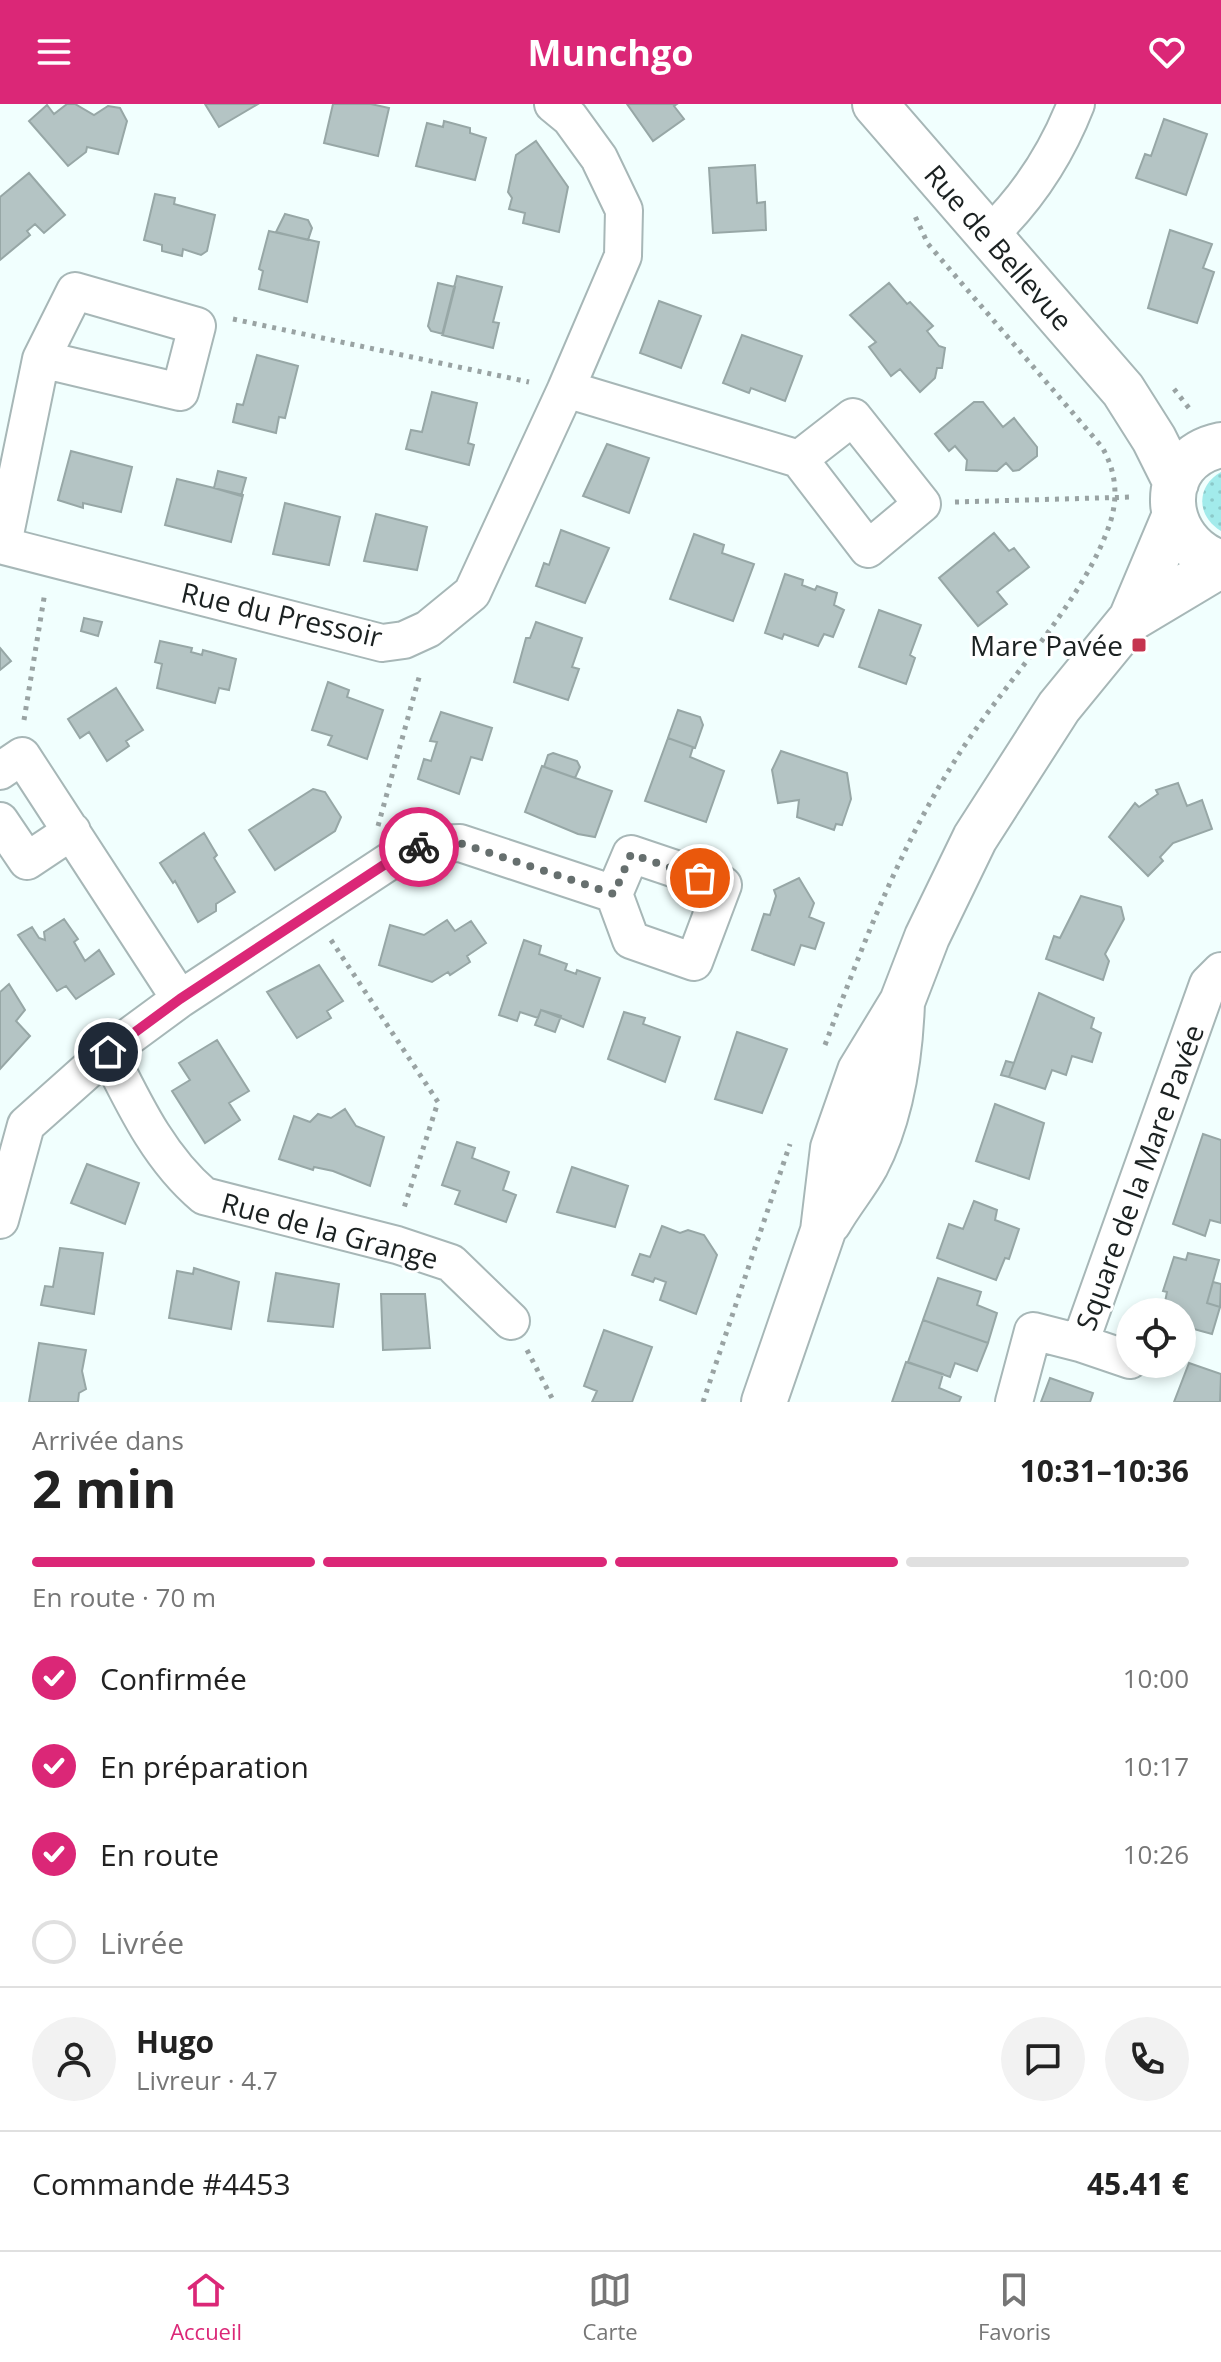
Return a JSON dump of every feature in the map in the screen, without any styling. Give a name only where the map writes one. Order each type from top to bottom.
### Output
[{"type":"main road","name":"Rue de Bellevue","points":[[875,104],[1123,390],[1154,439],[1174,500],[1180,534],[1191,548],[1221,564]]},
{"type":"main road","name":"Rue de Bellevue","points":[[1123,390],[1218,446]]},
{"type":"main road","points":[[1131,619],[1190,461],[1218,446]]},
{"type":"main road","points":[[764,1402],[823,1231],[867,1163],[900,1059],[902,1002],[927,937],[975,838],[1059,707],[1131,619],[1221,564]]},
{"type":"street","name":"Rue du Pressoir","points":[[197,326],[75,291],[41,359],[1,544],[382,643],[404,640],[428,629],[472,593],[623,256],[624,210],[599,158],[570,118],[553,104]]},
{"type":"street","points":[[989,235],[1021,204],[1046,168],[1076,104]]},
{"type":"street","points":[[41,359],[180,392],[197,326]]},
{"type":"street","points":[[566,389],[799,459],[868,549],[922,504],[853,417],[799,459]]},
{"type":"street","points":[[11,763],[72,831],[180,999]]},
{"type":"street","points":[[0,821],[27,861],[72,831]]},
{"type":"street","points":[[0,1220],[26,1125],[108,1052],[180,999],[396,857],[427,844],[460,843],[614,894]]},
{"type":"street","name":"Square de la Mare Pavée","points":[[1080,1343],[1208,984],[1221,971]]},
{"type":"street","name":"Rue de la Grange","points":[[108,1052],[138,1112],[179,1175],[204,1196],[397,1245],[451,1263],[511,1321]]},
{"type":"street","name":"Square de la Mare Pavée","points":[[1014,1402],[1033,1331],[1116,1355]]},
{"type":"path","points":[[822,1054],[878,905],[913,833],[953,763],[997,696],[1095,560],[1108,531],[1115,496],[1116,481],[1102,447],[928,244],[916,224],[912,199]]},
{"type":"path","points":[[197,326],[232,319],[566,389]]},
{"type":"path","points":[[922,504],[1115,496],[1174,500]]},
{"type":"path","points":[[11,763],[22,729],[52,556]]},
{"type":"path","points":[[396,857],[377,830],[418,687],[428,629]]},
{"type":"path","points":[[311,914],[438,1102],[404,1211],[397,1245]]},
{"type":"path","points":[[703,1402],[795,1128]]},
{"type":"path","points":[[511,1321],[554,1402]]},
{"type":"shaded area","points":[[1221,472],[1221,531],[1207,517],[1202,501],[1207,485]]},
{"type":"building","points":[[67,104],[75,104],[94,115],[108,106],[120,108],[127,121],[118,154],[87,147],[86,152],[68,166],[29,121],[47,105],[54,114]]},
{"type":"building","points":[[205,104],[258,104],[219,127]]},
{"type":"building","points":[[333,104],[371,104],[389,108],[378,156],[324,143]]},
{"type":"building","points":[[627,104],[677,104],[674,106],[684,119],[653,141]]},
{"type":"building","points":[[1164,119],[1207,134],[1186,195],[1136,178],[1145,154],[1151,156]]},
{"type":"building","points":[[444,121],[470,128],[470,133],[486,138],[475,180],[416,166],[427,123],[443,127]]},
{"type":"building","points":[[536,141],[568,187],[559,232],[523,223],[525,213],[509,209],[512,198],[508,192],[516,155]]},
{"type":"building","points":[[755,165],[757,203],[765,202],[766,230],[713,233],[709,168]]},
{"type":"building","points":[[29,173],[65,215],[44,233],[35,224],[27,231],[30,235],[0,260],[0,197]]},
{"type":"building","points":[[155,194],[175,198],[174,204],[215,215],[207,251],[201,255],[183,249],[182,256],[162,251],[162,245],[144,240]]},
{"type":"building","points":[[285,214],[308,220],[312,228],[308,240],[276,232]]},
{"type":"building","points":[[1170,230],[1212,244],[1203,268],[1214,272],[1197,323],[1148,308]]},
{"type":"building","points":[[269,231],[319,242],[307,302],[259,289],[263,271],[259,269]]},
{"type":"building","points":[[457,276],[502,287],[493,322],[499,323],[493,348],[442,335]]},
{"type":"building","points":[[438,283],[455,287],[443,334],[431,331],[428,326]]},
{"type":"building","points":[[889,283],[907,304],[910,302],[933,326],[927,331],[939,346],[945,348],[942,368],[937,368],[935,378],[920,392],[900,369],[891,376],[869,347],[876,342],[850,315]]},
{"type":"building","points":[[659,301],[701,316],[681,368],[640,353]]},
{"type":"building","points":[[742,335],[802,356],[785,401],[751,388],[749,393],[723,383]]},
{"type":"building","points":[[257,355],[298,366],[285,418],[279,417],[276,433],[233,422],[237,404],[243,405]]},
{"type":"building","points":[[432,392],[477,403],[468,443],[474,445],[469,465],[406,449],[411,430],[422,432]]},
{"type":"building","points":[[974,402],[983,402],[1003,427],[1014,418],[1037,447],[1037,456],[1019,470],[1013,471],[1006,463],[997,471],[966,470],[967,460],[955,446],[949,451],[935,434]]},
{"type":"building","points":[[607,444],[649,458],[629,513],[583,496]]},
{"type":"building","points":[[71,451],[132,467],[121,512],[83,503],[83,508],[58,500]]},
{"type":"building","points":[[218,471],[246,478],[241,496],[214,488]]},
{"type":"building","points":[[177,479],[243,495],[231,542],[165,525]]},
{"type":"building","points":[[285,503],[340,517],[329,565],[273,554]]},
{"type":"building","points":[[376,514],[427,527],[417,570],[364,561]]},
{"type":"building","points":[[561,530],[609,548],[585,603],[536,586],[544,563],[549,565]]},
{"type":"building","points":[[994,533],[1009,551],[1014,548],[1029,567],[997,592],[1007,604],[978,626],[939,578]]},
{"type":"building","points":[[694,534],[724,545],[722,553],[754,564],[733,621],[670,599]]},
{"type":"building","points":[[785,574],[803,580],[802,585],[815,590],[817,586],[837,593],[834,605],[844,610],[833,637],[824,634],[818,646],[784,634],[782,639],[765,633]]},
{"type":"building","points":[[879,610],[921,625],[910,655],[915,658],[906,684],[859,667]]},
{"type":"building","points":[[84,618],[102,622],[98,636],[81,631]]},
{"type":"building","points":[[536,622],[582,638],[572,667],[579,669],[568,700],[514,682],[526,638],[530,638]]},
{"type":"building","points":[[160,641],[192,648],[191,652],[202,655],[203,650],[236,659],[229,690],[219,688],[215,703],[157,688],[162,664],[155,662]]},
{"type":"building","points":[[0,648],[11,661],[0,670]]},
{"type":"building","points":[[328,682],[349,690],[347,697],[383,710],[367,759],[328,745],[332,736],[312,730]]},
{"type":"building","points":[[116,688],[143,730],[126,741],[129,746],[107,761],[89,732],[80,738],[68,719]]},
{"type":"building","points":[[678,710],[700,717],[703,725],[695,748],[668,738]]},
{"type":"building","points":[[441,712],[492,728],[482,760],[471,757],[459,794],[418,779],[424,759],[431,761],[437,742],[430,741]]},
{"type":"building","points":[[668,738],[693,747],[690,757],[724,771],[706,822],[645,801]]},
{"type":"building","points":[[781,751],[847,773],[851,799],[842,825],[836,824],[834,830],[797,817],[799,800],[778,803],[772,770]]},
{"type":"building","points":[[553,753],[577,761],[580,767],[575,778],[544,767],[548,755]]},
{"type":"building","points":[[542,766],[612,791],[595,837],[578,834],[525,812]]},
{"type":"building","points":[[1178,783],[1187,806],[1202,800],[1212,829],[1173,843],[1160,857],[1163,861],[1148,876],[1109,837],[1135,803],[1139,807],[1158,794],[1156,790]]},
{"type":"building","points":[[313,789],[325,792],[341,817],[335,831],[275,870],[249,830]]},
{"type":"building","points":[[204,833],[217,855],[214,858],[235,892],[216,904],[216,911],[198,922],[175,881],[173,883],[160,863]]},
{"type":"building","points":[[799,878],[814,903],[809,917],[824,923],[815,949],[801,945],[794,965],[752,950],[764,914],[770,915],[776,896],[774,890]]},
{"type":"building","points":[[1081,896],[1121,907],[1124,919],[1105,954],[1109,961],[1103,980],[1046,959],[1054,936],[1060,938]]},
{"type":"building","points":[[64,919],[78,939],[74,942],[85,961],[99,950],[114,974],[76,999],[66,986],[57,991],[18,935],[32,927],[39,938],[45,940],[44,932]]},
{"type":"building","points":[[447,920],[455,931],[471,921],[486,943],[467,956],[470,962],[432,982],[379,965],[390,925],[424,935]]},
{"type":"building","points":[[524,940],[541,946],[539,954],[567,964],[565,970],[576,974],[577,970],[600,978],[583,1027],[541,1010],[538,1018],[520,1012],[517,1021],[499,1015]]},
{"type":"building","points":[[319,965],[343,1001],[327,1011],[331,1018],[297,1038],[267,992]]},
{"type":"building","points":[[9,984],[25,1010],[16,1021],[30,1036],[0,1069],[0,992]]},
{"type":"building","points":[[1039,993],[1094,1018],[1091,1028],[1101,1033],[1092,1062],[1072,1056],[1066,1075],[1052,1070],[1045,1089],[1009,1077]]},
{"type":"building","points":[[541,1010],[561,1016],[555,1032],[535,1025]]},
{"type":"building","points":[[624,1012],[645,1018],[643,1024],[680,1037],[665,1082],[608,1059]]},
{"type":"building","points":[[737,1032],[787,1049],[762,1113],[715,1099]]},
{"type":"building","points":[[217,1040],[249,1091],[229,1103],[240,1120],[205,1143],[172,1091],[190,1080],[179,1063]]},
{"type":"building","points":[[1006,1061],[1014,1063],[1009,1077],[1001,1075]]},
{"type":"building","points":[[995,1104],[1044,1123],[1029,1179],[976,1161]]},
{"type":"building","points":[[345,1109],[356,1126],[384,1137],[370,1186],[333,1171],[314,1167],[313,1170],[279,1159],[294,1116],[310,1122],[318,1114],[331,1118]]},
{"type":"building","points":[[1203,1134],[1221,1140],[1221,1223],[1210,1220],[1205,1236],[1173,1224]]},
{"type":"building","points":[[457,1142],[475,1148],[472,1158],[509,1172],[503,1190],[516,1195],[506,1222],[455,1204],[460,1191],[442,1185]]},
{"type":"building","points":[[87,1164],[139,1183],[125,1224],[71,1203]]},
{"type":"building","points":[[572,1167],[628,1186],[615,1227],[557,1212]]},
{"type":"building","points":[[974,1201],[997,1210],[995,1220],[1019,1229],[1009,1259],[1005,1258],[996,1280],[937,1258],[949,1224],[963,1229]]},
{"type":"building","points":[[662,1226],[680,1233],[688,1230],[704,1235],[717,1255],[696,1314],[660,1300],[666,1282],[655,1278],[653,1282],[632,1275],[640,1254],[650,1257]]},
{"type":"building","points":[[60,1248],[103,1253],[94,1314],[41,1305],[45,1286],[53,1287]]},
{"type":"building","points":[[1188,1253],[1219,1260],[1207,1303],[1220,1307],[1212,1334],[1196,1330],[1196,1298],[1166,1298],[1167,1292],[1163,1291],[1174,1257],[1186,1260]]},
{"type":"building","points":[[194,1268],[239,1282],[231,1329],[169,1318],[177,1271],[193,1274]]},
{"type":"building","points":[[276,1273],[339,1284],[333,1327],[268,1321]]},
{"type":"building","points":[[938,1278],[981,1292],[977,1305],[997,1313],[988,1343],[923,1320]]},
{"type":"building","points":[[1213,1282],[1221,1284],[1220,1307],[1207,1303]]},
{"type":"building","points":[[381,1294],[425,1294],[430,1348],[383,1350]]},
{"type":"building","points":[[923,1320],[988,1343],[977,1371],[955,1363],[950,1377],[908,1362]]},
{"type":"building","points":[[604,1330],[652,1347],[632,1402],[592,1402],[597,1391],[584,1386]]},
{"type":"building","points":[[39,1343],[86,1350],[82,1371],[86,1389],[79,1393],[78,1402],[29,1402]]},
{"type":"building","points":[[906,1362],[943,1374],[939,1388],[961,1397],[959,1402],[892,1402]]},
{"type":"building","points":[[1196,1365],[1221,1374],[1220,1402],[1174,1402],[1183,1378],[1196,1378]]},
{"type":"building","points":[[1050,1378],[1093,1393],[1090,1402],[1041,1402]]},
{"type":"way so far","points":[[419,847],[460,843],[614,894],[631,854],[700,878]]},
{"type":"place","name":"Mare Pavée","points":[[1139,645]]},
{"type":"route","points":[[108,1052],[180,999],[396,857],[419,847]]}]
